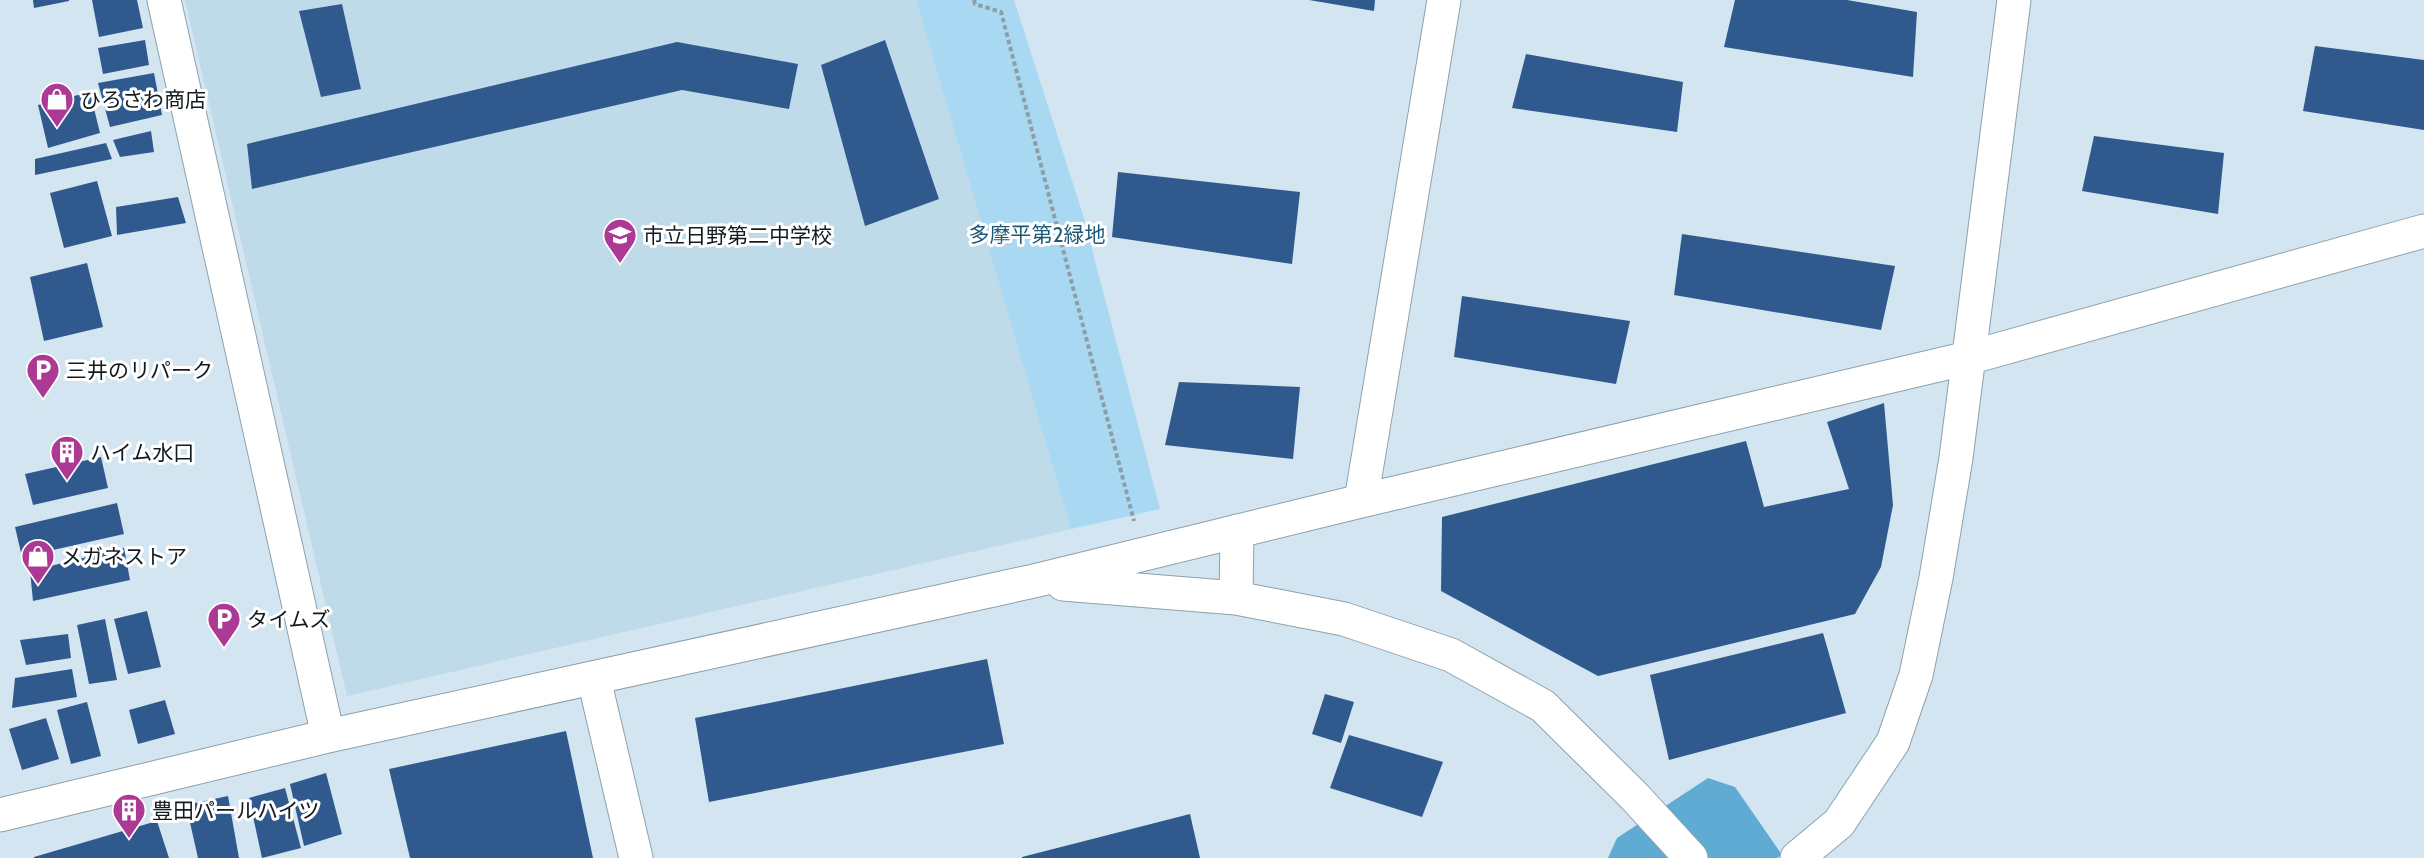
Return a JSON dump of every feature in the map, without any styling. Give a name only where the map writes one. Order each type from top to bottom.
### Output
[{"type":"street","points":[[164,0],[328,736]]},
{"type":"street","points":[[1361,501],[1416,155],[1444,0]]},
{"type":"street","points":[[1797,858],[1839,822],[1893,742],[1916,675],[1936,578],[1956,458],[2014,0]]},
{"type":"street","points":[[0,815],[328,736],[1034,581],[1361,501],[1968,358],[2424,231]]},
{"type":"street","points":[[1236,598],[1238,531]]},
{"type":"street","points":[[1034,581],[1236,598],[1344,619],[1452,655],[1543,706],[1635,797],[1691,858]]},
{"type":"street","points":[[594,679],[636,858]]},
{"type":"path","points":[[974,0],[975,4],[1001,12],[1143,555]]},
{"type":"shaded area","name":"市立日野第二中学校","points":[[185,0],[916,0],[1071,529],[347,696]]},
{"type":"shaded area","points":[[1708,778],[1735,787],[1782,855],[1777,858],[1608,858],[1617,838]]},
{"type":"green space","name":"多摩平第2緑地","points":[[916,0],[1014,0],[1083,215],[1160,509],[1071,529]]},
{"type":"building","points":[[33,0],[69,0],[69,1],[34,8]]},
{"type":"building","points":[[92,0],[137,0],[143,28],[99,37]]},
{"type":"building","points":[[1309,0],[1375,0],[1374,11]]},
{"type":"building","points":[[1735,0],[1847,0],[1917,12],[1913,77],[1724,47]]},
{"type":"building","points":[[342,4],[361,89],[321,97],[299,11]]},
{"type":"building","points":[[145,40],[149,65],[103,74],[98,48]]},
{"type":"building","points":[[885,40],[939,199],[865,226],[821,65]]},
{"type":"building","points":[[677,42],[798,64],[789,109],[682,90],[252,189],[247,144]]},
{"type":"building","points":[[2315,46],[2424,60],[2424,130],[2303,111]]},
{"type":"building","points":[[1526,54],[1683,82],[1677,132],[1512,108]]},
{"type":"building","points":[[154,73],[162,115],[110,127],[98,83]]},
{"type":"building","points":[[90,92],[100,133],[48,148],[38,105]]},
{"type":"building","points":[[151,131],[154,152],[120,157],[113,140]]},
{"type":"building","points":[[2094,136],[2224,153],[2218,214],[2082,191]]},
{"type":"building","points":[[106,143],[112,159],[35,175],[35,159]]},
{"type":"building","points":[[1118,172],[1300,192],[1292,264],[1112,237]]},
{"type":"building","points":[[97,181],[112,236],[64,248],[50,193]]},
{"type":"building","points":[[178,197],[186,223],[117,235],[116,207]]},
{"type":"building","points":[[1682,234],[1895,266],[1881,330],[1674,295]]},
{"type":"building","points":[[87,263],[103,327],[44,341],[30,277]]},
{"type":"building","points":[[1462,296],[1630,321],[1616,384],[1454,357]]},
{"type":"building","points":[[1179,382],[1300,387],[1293,459],[1165,445]]},
{"type":"building","points":[[1884,403],[1893,505],[1881,567],[1855,614],[1598,676],[1441,591],[1442,517],[1746,441],[1764,507],[1849,489],[1827,422]]},
{"type":"building","name":"ハイム水口","points":[[101,457],[108,488],[33,505],[25,474]]},
{"type":"building","points":[[117,503],[124,534],[22,557],[15,527]]},
{"type":"building","points":[[124,548],[130,580],[33,601],[30,571]]},
{"type":"building","points":[[147,611],[161,667],[128,674],[114,619]]},
{"type":"building","points":[[105,619],[117,680],[89,684],[77,625]]},
{"type":"building","points":[[1823,633],[1846,713],[1669,760],[1650,675]]},
{"type":"building","points":[[68,634],[71,658],[26,665],[20,640]]},
{"type":"building","points":[[987,659],[1004,744],[709,802],[695,718]]},
{"type":"building","points":[[72,669],[77,697],[12,708],[15,678]]},
{"type":"building","points":[[1325,694],[1354,702],[1341,743],[1312,734]]},
{"type":"building","points":[[165,700],[175,734],[138,744],[129,710]]},
{"type":"building","points":[[87,702],[101,756],[71,764],[57,710]]},
{"type":"building","points":[[46,718],[59,759],[22,770],[9,729]]},
{"type":"building","points":[[566,731],[593,858],[410,858],[389,769]]},
{"type":"building","points":[[1349,735],[1443,762],[1422,817],[1330,788]]},
{"type":"building","points":[[326,773],[342,834],[304,846],[290,784]]},
{"type":"building","points":[[285,788],[301,848],[262,858],[249,798]]},
{"type":"building","points":[[228,796],[239,858],[198,858],[186,805]]},
{"type":"building","points":[[1190,814],[1200,858],[1022,858],[1022,857]]},
{"type":"building","name":"豊田パールハイツ","points":[[157,821],[169,858],[34,858],[34,857]]},
{"type":"place","name":"ひろさわ商店","points":[[57,128]]},
{"type":"place","name":"市立日野第二中学校","points":[[620,264]]},
{"type":"place","name":"三井のリパーク","points":[[43,399]]},
{"type":"place","name":"ハイム水口","points":[[67,481]]},
{"type":"place","name":"メガネストア","points":[[38,585]]},
{"type":"place","name":"タイムズ","points":[[224,648]]},
{"type":"place","name":"豊田パールハイツ","points":[[129,839]]}]
